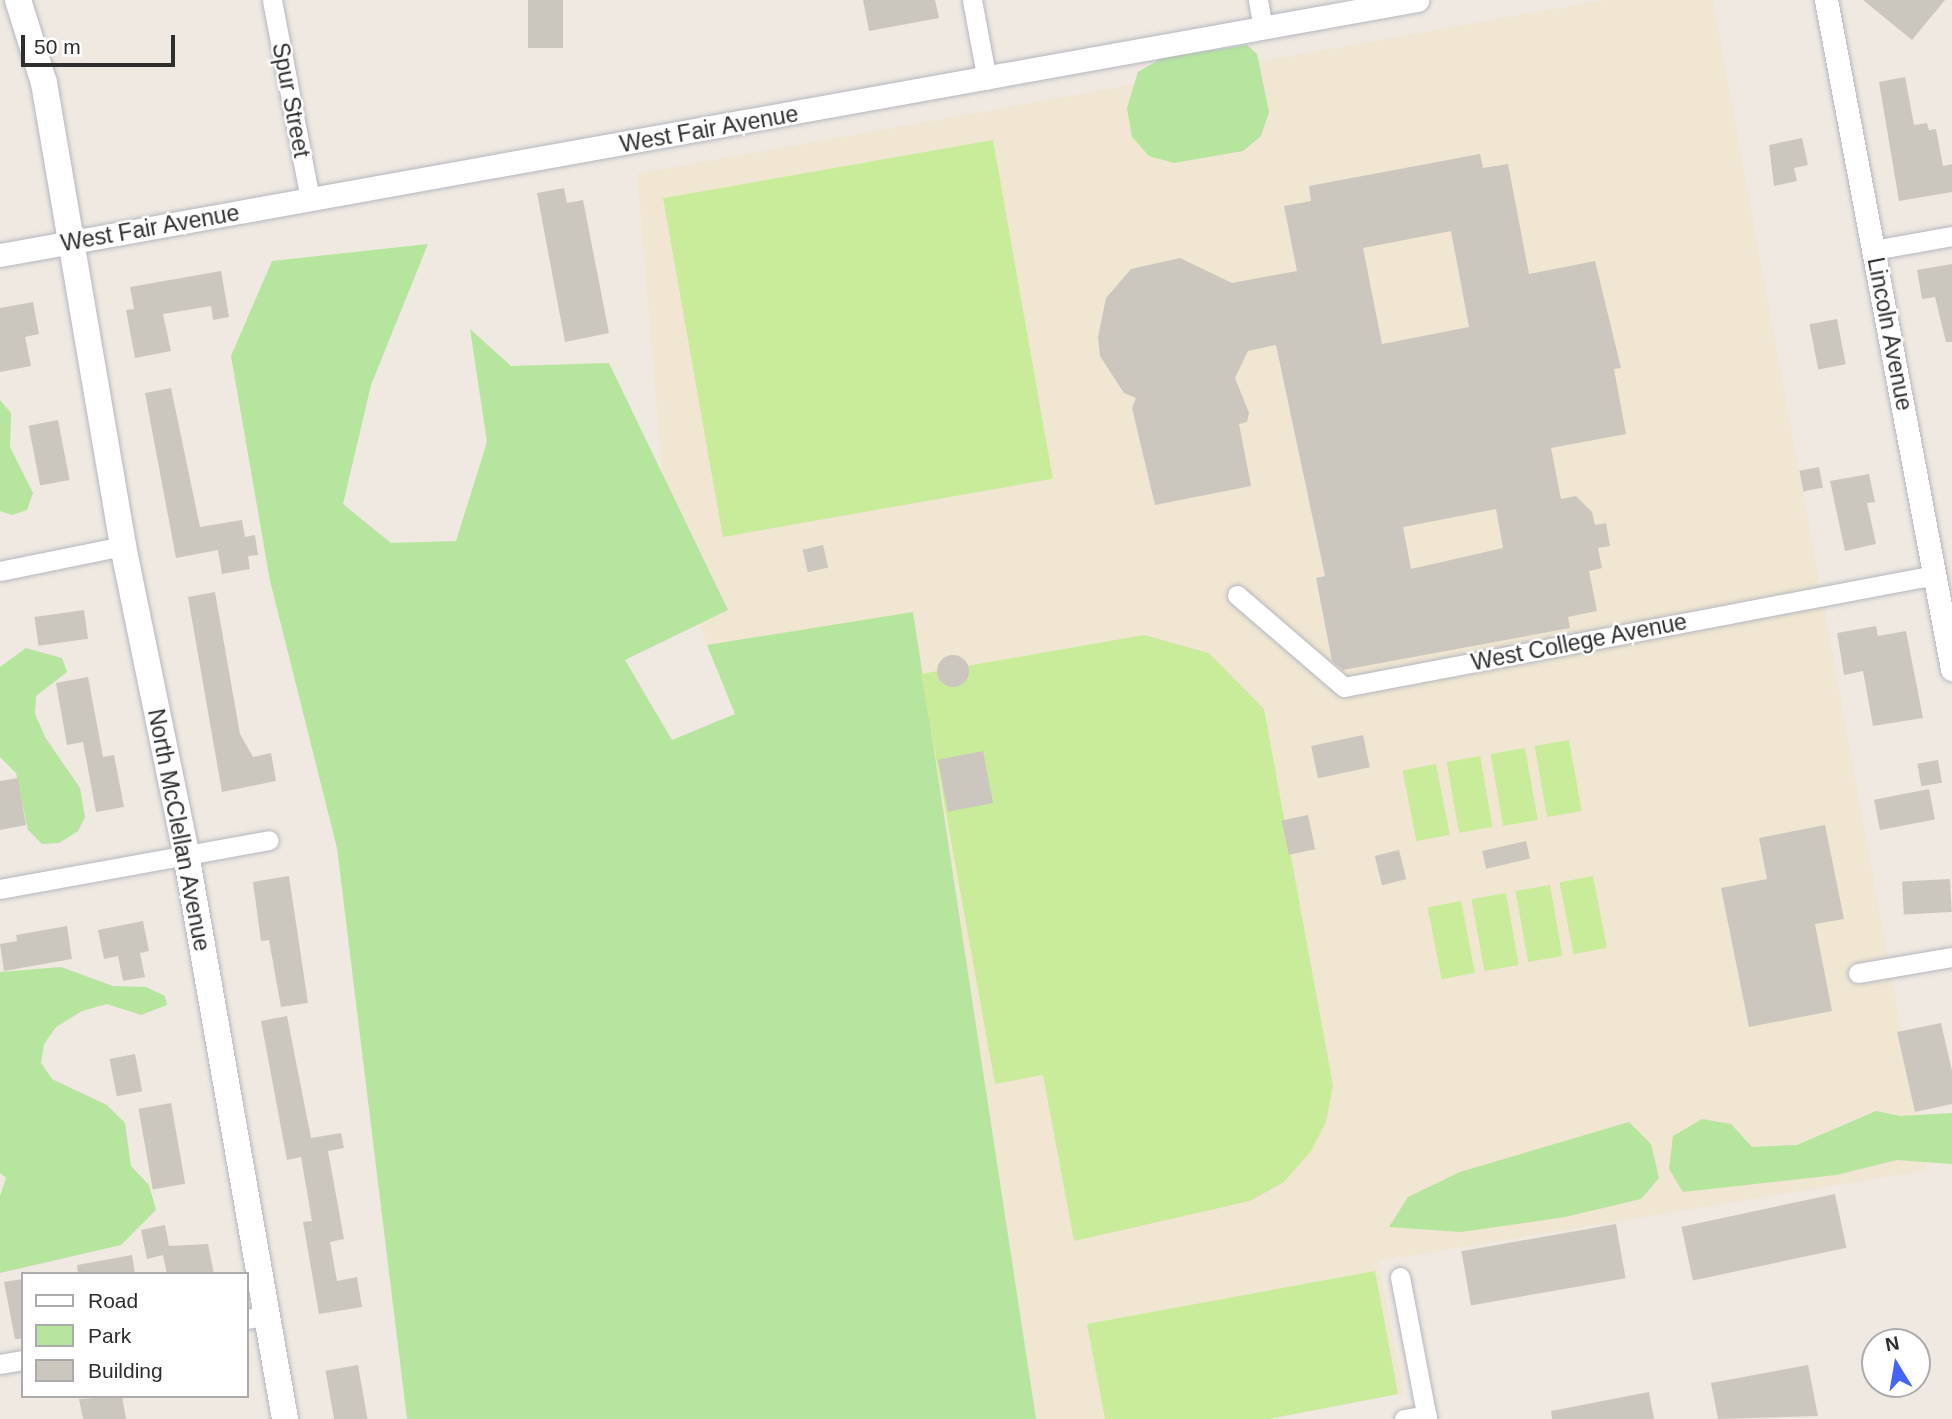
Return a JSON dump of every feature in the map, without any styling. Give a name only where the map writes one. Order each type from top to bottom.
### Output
[{"type":"main road","name":"North McClellan Avenue","points":[[18,0],[44,83],[69,243],[123,546],[186,855],[256,1318],[285,1419]]},
{"type":"street","name":"Spur Street","points":[[272,0],[310,200]]},
{"type":"street","points":[[972,0],[987,80]]},
{"type":"street","points":[[1258,0],[1262,28]]},
{"type":"street","name":"West Fair Avenue","points":[[0,255],[987,80],[1417,0]]},
{"type":"street","name":"Lincoln Avenue","points":[[1826,0],[1874,250],[1944,574],[1952,668]]},
{"type":"street","points":[[1874,250],[1952,236]]},
{"type":"street","points":[[0,571],[123,546]]},
{"type":"street","name":"West College Avenue","points":[[1237,595],[1344,687],[1944,574]]},
{"type":"street","points":[[0,889],[268,839]]},
{"type":"street","points":[[1858,973],[1952,957]]},
{"type":"street","points":[[1400,1277],[1427,1417],[1404,1419]]},
{"type":"street","points":[[0,1364],[21,1360]]},
{"type":"shaded area","points":[[1604,0],[1713,0],[1927,1170],[1378,1261],[1404,1393],[1269,1419],[1024,1419],[669,552],[637,174]]},
{"type":"green space","points":[[1247,45],[1257,54],[1269,112],[1261,136],[1243,151],[1174,163],[1149,156],[1132,137],[1127,108],[1138,72],[1162,58]]},
{"type":"green space","points":[[993,140],[1053,479],[723,537],[663,198]]},
{"type":"green space","points":[[428,244],[371,385],[343,504],[391,543],[456,541],[487,442],[470,329],[511,366],[609,363],[728,610],[625,660],[672,740],[735,714],[707,645],[913,612],[1036,1419],[407,1419],[337,848],[270,581],[231,356],[272,261]]},
{"type":"green space","points":[[0,400],[11,413],[10,447],[33,493],[27,510],[12,515],[0,511]]},
{"type":"green space","points":[[1144,635],[1209,653],[1264,709],[1333,1086],[1326,1122],[1311,1151],[1284,1182],[1250,1201],[1074,1241],[1043,1075],[995,1084],[921,674]]},
{"type":"green space","points":[[26,648],[62,658],[67,672],[36,696],[35,714],[45,737],[80,788],[85,817],[78,831],[59,843],[42,844],[28,830],[16,773],[0,757],[0,667]]},
{"type":"green space","points":[[1569,740],[1582,811],[1547,817],[1535,746]]},
{"type":"green space","points":[[1525,748],[1538,820],[1503,826],[1491,754]]},
{"type":"green space","points":[[1480,756],[1493,827],[1459,833],[1447,762]]},
{"type":"green space","points":[[1436,764],[1450,835],[1416,841],[1403,770]]},
{"type":"green space","points":[[1593,876],[1607,948],[1574,954],[1560,882]]},
{"type":"green space","points":[[1550,885],[1563,956],[1528,962],[1516,891]]},
{"type":"green space","points":[[1506,893],[1519,965],[1484,971],[1472,899]]},
{"type":"green space","points":[[1461,901],[1475,973],[1442,979],[1428,907]]},
{"type":"green space","points":[[61,967],[113,986],[146,987],[165,996],[167,1005],[141,1015],[107,1004],[82,1011],[56,1027],[44,1044],[41,1063],[52,1079],[107,1105],[125,1123],[131,1166],[149,1185],[156,1210],[121,1245],[0,1273],[0,1196],[6,1178],[0,1173],[0,972]]},
{"type":"green space","points":[[1876,1111],[1900,1116],[1952,1113],[1952,1164],[1897,1160],[1836,1175],[1683,1192],[1669,1169],[1673,1136],[1702,1119],[1731,1124],[1752,1147],[1797,1145]]},
{"type":"green space","points":[[1629,1122],[1651,1144],[1659,1178],[1641,1199],[1565,1217],[1461,1232],[1389,1227],[1408,1197],[1460,1172]]},
{"type":"green space","points":[[1375,1271],[1398,1394],[1269,1419],[1105,1419],[1087,1324]]},
{"type":"building","points":[[528,0],[563,0],[563,48],[528,48]]},
{"type":"building","points":[[863,0],[935,0],[939,18],[869,31]]},
{"type":"building","points":[[1863,0],[1945,0],[1912,40]]},
{"type":"building","points":[[1905,77],[1914,125],[1927,123],[1929,130],[1936,129],[1943,166],[1952,164],[1952,192],[1899,201],[1879,82]]},
{"type":"building","points":[[1802,138],[1808,165],[1794,168],[1797,181],[1774,186],[1769,145]]},
{"type":"building","points":[[1480,154],[1483,168],[1508,164],[1529,274],[1595,261],[1621,368],[1614,369],[1626,434],[1551,448],[1561,499],[1576,496],[1592,512],[1595,525],[1606,523],[1610,546],[1598,548],[1602,568],[1589,571],[1597,611],[1568,617],[1570,628],[1343,670],[1332,661],[1316,578],[1325,576],[1276,345],[1248,351],[1235,378],[1249,413],[1247,422],[1239,424],[1251,486],[1155,505],[1132,408],[1136,398],[1124,393],[1100,356],[1098,337],[1106,298],[1131,269],[1180,258],[1232,283],[1297,271],[1284,206],[1311,201],[1309,186]],"holes":[[[1451,231],[1469,327],[1382,344],[1363,248]],[[1496,509],[1503,548],[1411,569],[1403,527]]]},
{"type":"building","points":[[564,188],[567,203],[583,200],[609,333],[565,342],[537,193]]},
{"type":"building","points":[[1952,264],[1952,342],[1946,342],[1935,297],[1922,299],[1917,270]]},
{"type":"building","points":[[221,271],[229,317],[213,320],[211,306],[163,314],[171,351],[135,358],[126,310],[134,309],[130,287]]},
{"type":"building","points":[[33,302],[39,334],[25,337],[31,366],[0,372],[0,308]]},
{"type":"building","points":[[1837,319],[1846,364],[1818,369],[1810,324]]},
{"type":"building","points":[[171,388],[200,527],[242,520],[245,537],[255,535],[258,555],[248,556],[250,569],[222,574],[218,550],[176,558],[145,393]]},
{"type":"building","points":[[58,420],[70,480],[40,486],[29,426]]},
{"type":"building","points":[[1819,467],[1823,488],[1803,491],[1799,471]]},
{"type":"building","points":[[1869,474],[1875,502],[1867,503],[1876,544],[1845,551],[1830,481]]},
{"type":"building","points":[[823,545],[828,567],[808,572],[803,550]]},
{"type":"building","points":[[215,592],[240,734],[253,757],[271,753],[276,781],[222,792],[188,597]]},
{"type":"building","points":[[84,610],[88,639],[39,646],[34,617]]},
{"type":"building","points":[[1876,626],[1878,636],[1906,631],[1923,718],[1873,726],[1863,671],[1844,675],[1837,633]]},
{"type":"building","points":[[953,655],[964,660],[969,671],[964,682],[953,687],[942,682],[937,671],[942,660]]},
{"type":"building","points":[[88,677],[103,757],[114,755],[124,807],[96,812],[83,742],[67,745],[56,683]]},
{"type":"building","points":[[1363,735],[1370,767],[1318,778],[1311,746]]},
{"type":"building","points":[[983,751],[993,803],[948,812],[938,760]]},
{"type":"building","points":[[1938,760],[1942,783],[1921,786],[1917,764]]},
{"type":"building","points":[[18,778],[26,825],[0,830],[0,781]]},
{"type":"building","points":[[1929,789],[1935,819],[1880,830],[1874,800]]},
{"type":"building","points":[[1308,815],[1315,849],[1289,855],[1282,821]]},
{"type":"building","points":[[1825,825],[1844,919],[1815,924],[1832,1011],[1749,1027],[1721,888],[1767,879],[1759,838]]},
{"type":"building","points":[[1526,841],[1530,859],[1486,869],[1482,851]]},
{"type":"building","points":[[1399,850],[1406,879],[1382,885],[1375,856]]},
{"type":"building","points":[[289,876],[308,1003],[281,1007],[269,940],[261,941],[253,882]]},
{"type":"building","points":[[1950,879],[1952,912],[1904,914],[1902,882]]},
{"type":"building","points":[[143,921],[149,951],[140,953],[145,977],[123,981],[118,956],[104,959],[98,930]]},
{"type":"building","points":[[67,926],[72,959],[4,971],[0,944],[17,941],[16,935]]},
{"type":"building","points":[[287,1016],[311,1138],[341,1133],[344,1148],[328,1151],[344,1239],[330,1242],[337,1281],[357,1277],[362,1307],[319,1314],[303,1222],[312,1221],[301,1157],[287,1160],[261,1021]]},
{"type":"building","points":[[1941,1023],[1952,1071],[1952,1104],[1915,1112],[1897,1032]]},
{"type":"building","points":[[135,1054],[142,1091],[117,1096],[109,1059]]},
{"type":"building","points":[[171,1103],[185,1184],[153,1189],[139,1109]]},
{"type":"building","points":[[1835,1194],[1846,1248],[1693,1280],[1681,1227]]},
{"type":"building","points":[[1616,1224],[1626,1278],[1471,1305],[1461,1251]]},
{"type":"building","points":[[165,1225],[169,1246],[208,1244],[214,1272],[167,1272],[163,1255],[147,1259],[141,1230]]},
{"type":"building","points":[[132,1255],[135,1272],[78,1272],[77,1265]]},
{"type":"building","points":[[21,1279],[21,1339],[15,1339],[4,1282]]},
{"type":"building","points":[[358,1365],[368,1419],[334,1419],[326,1371]]},
{"type":"building","points":[[1808,1365],[1818,1416],[1718,1419],[1711,1383]]},
{"type":"building","points":[[1649,1392],[1654,1419],[1552,1419],[1551,1411]]},
{"type":"building","points":[[122,1398],[126,1419],[83,1419],[79,1399]]}]
